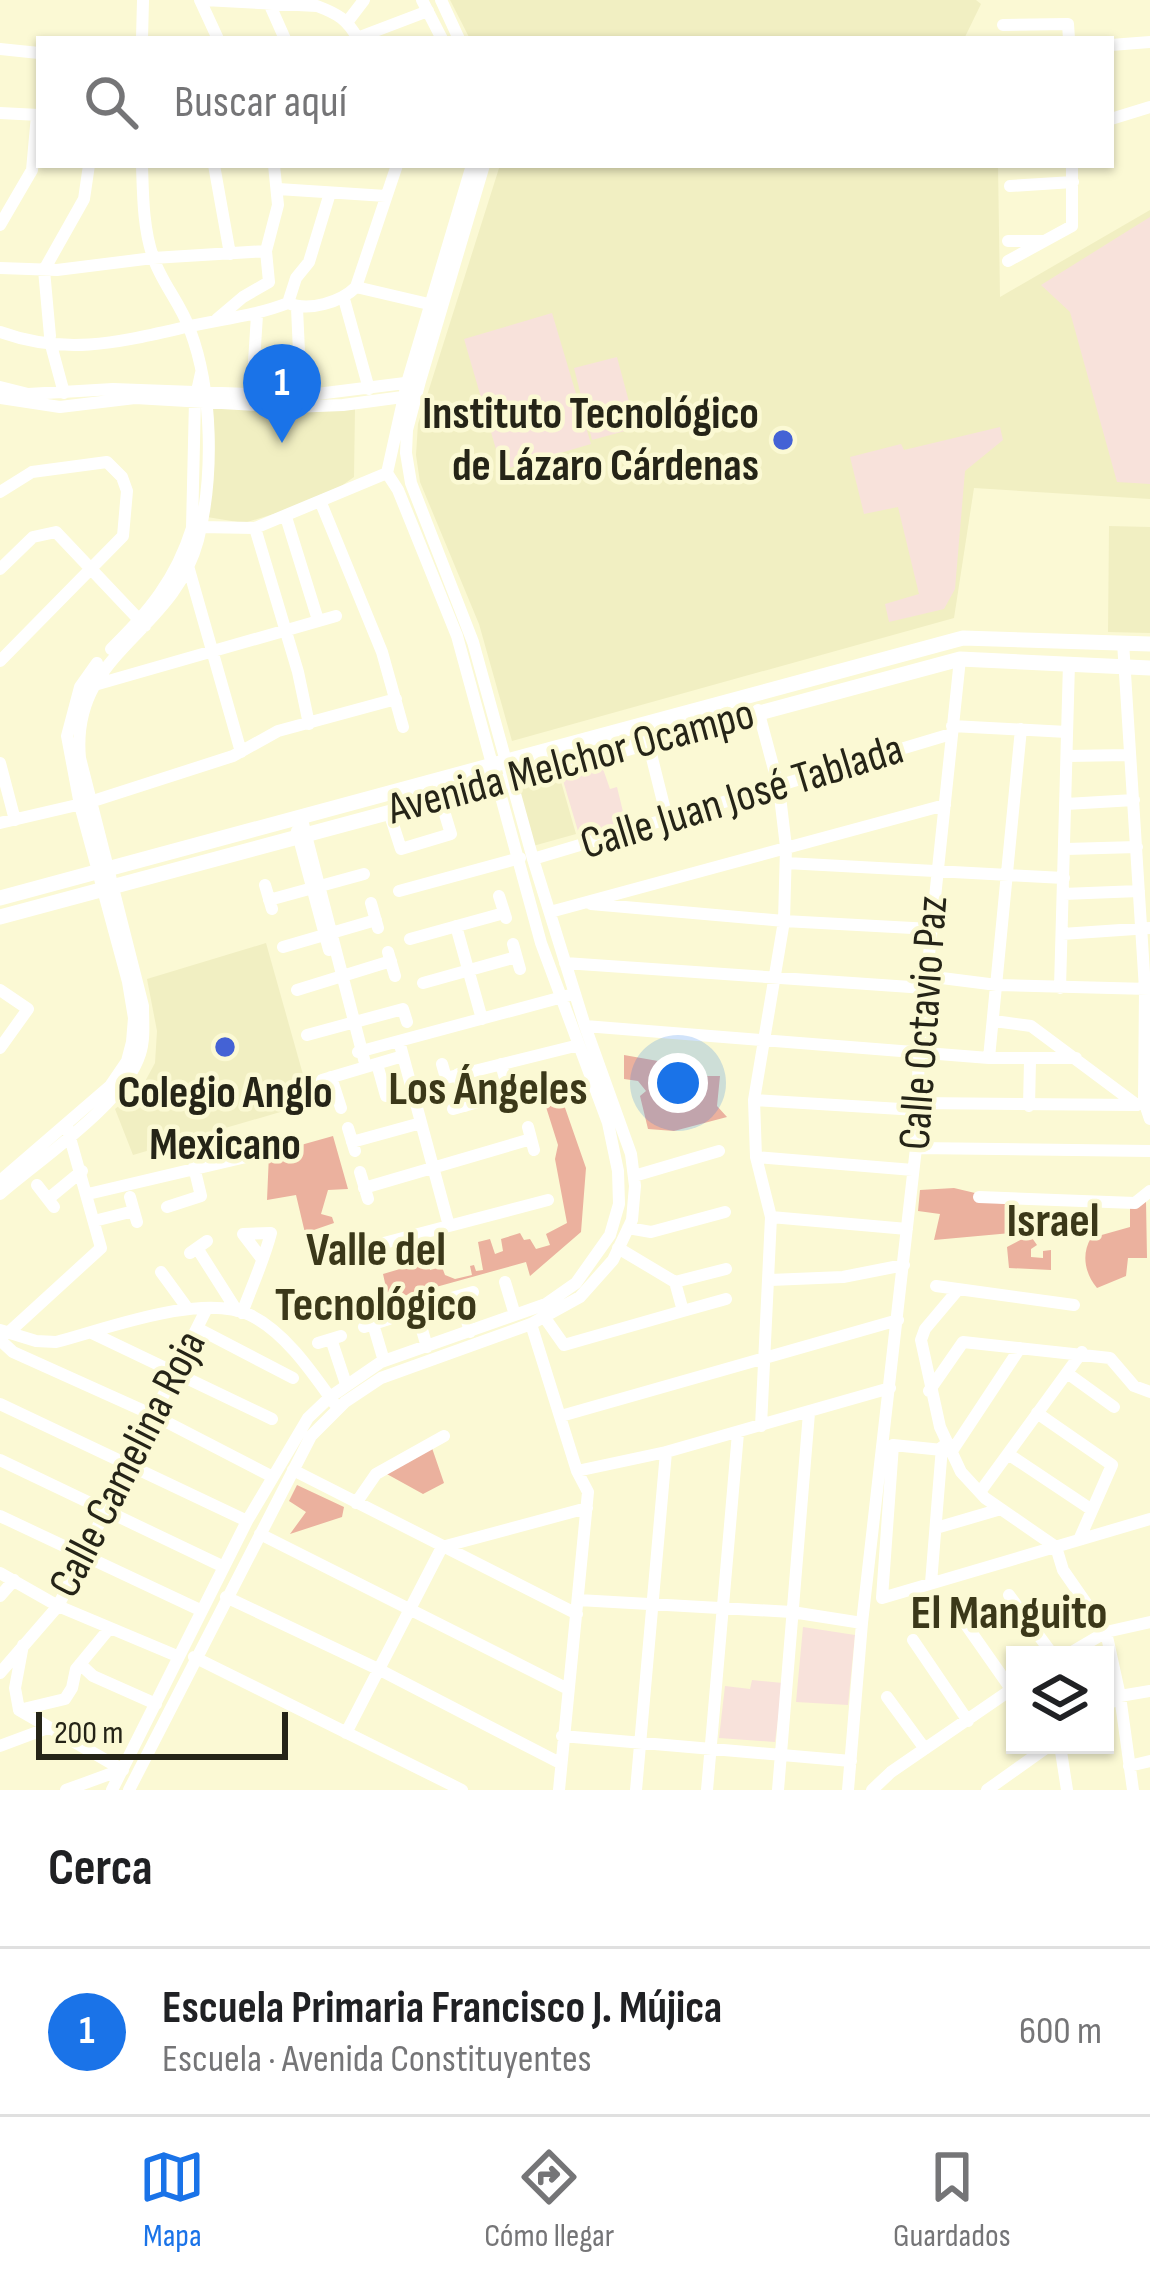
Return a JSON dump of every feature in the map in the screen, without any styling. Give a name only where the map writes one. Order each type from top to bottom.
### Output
[{"type":"main road","name":"Avenida Melchor Ocampo","points":[[0,898],[105,878],[502,771],[963,638],[1150,644]]},
{"type":"main road","name":"Avenida Melchor Ocampo","points":[[300,825],[389,812],[440,798],[502,771],[648,742],[716,712],[758,710],[960,659],[1150,668]]},
{"type":"main road","name":"Avenida Melchor Ocampo","points":[[0,917],[105,878]]},
{"type":"street","points":[[142,36],[143,0]]},
{"type":"street","points":[[217,36],[202,0],[326,4],[348,21],[356,36]]},
{"type":"street","points":[[348,21],[364,0]]},
{"type":"street","points":[[441,0],[458,36]]},
{"type":"street","points":[[268,3],[284,36]]},
{"type":"street","points":[[364,36],[425,5],[440,36]]},
{"type":"street","points":[[1003,25],[1068,24],[1069,36]]},
{"type":"street","points":[[1114,45],[1150,42]]},
{"type":"street","points":[[0,50],[36,52]]},
{"type":"street","points":[[1114,118],[1150,107]]},
{"type":"street","points":[[0,113],[36,115]]},
{"type":"street","points":[[0,225],[32,170],[36,133]]},
{"type":"street","points":[[64,394],[51,340],[44,270],[84,199],[88,168]]},
{"type":"street","points":[[0,1194],[110,1086],[127,1061],[132,1042],[128,982],[68,736],[80,687],[95,665],[162,609],[188,566],[200,527],[201,372],[189,326],[153,258],[142,168]]},
{"type":"street","points":[[215,168],[230,254]]},
{"type":"street","points":[[276,168],[278,205],[266,251],[269,282],[293,305]]},
{"type":"street","points":[[0,332],[51,340],[137,340],[293,305],[344,299],[356,287],[396,168]]},
{"type":"street","points":[[413,509],[406,453],[412,389],[471,168]]},
{"type":"street","points":[[387,473],[483,168]]},
{"type":"street","points":[[1008,261],[1072,226],[1072,168]]},
{"type":"street","points":[[1010,186],[1073,182]]},
{"type":"street","points":[[278,189],[386,196]]},
{"type":"street","points":[[301,396],[293,305],[296,278],[309,262],[330,193]]},
{"type":"street","points":[[1008,241],[1046,241]]},
{"type":"street","points":[[0,268],[44,270],[266,251]]},
{"type":"street","points":[[213,322],[243,296],[269,282]]},
{"type":"street","points":[[356,287],[433,305]]},
{"type":"street","points":[[344,299],[369,389]]},
{"type":"street","points":[[252,393],[257,315]]},
{"type":"street","points":[[0,387],[28,394],[113,389],[292,407],[344,405],[412,389]]},
{"type":"street","points":[[0,398],[60,406],[135,398],[412,389]]},
{"type":"street","points":[[85,804],[78,734],[91,686],[143,624],[172,580],[192,528],[202,396]]},
{"type":"street","points":[[0,492],[32,472],[94,461],[115,468],[127,491],[124,532],[0,662]]},
{"type":"street","points":[[200,527],[255,528],[387,473]]},
{"type":"street","points":[[129,1790],[311,1436],[346,1384],[384,1361],[546,1304],[576,1283],[610,1235],[619,1204],[618,1171],[599,1079],[585,1026],[541,943],[526,859],[473,641],[413,509],[387,473]]},
{"type":"street","points":[[321,503],[382,652],[403,727]]},
{"type":"street","points":[[286,517],[318,620]]},
{"type":"street","points":[[255,528],[309,724]]},
{"type":"street","points":[[0,568],[33,537],[56,532],[143,624]]},
{"type":"street","points":[[188,566],[241,752]]},
{"type":"street","points":[[91,686],[336,616]]},
{"type":"street","points":[[1123,643],[1148,989],[1140,1103]]},
{"type":"street","name":"Calle Octavio Paz","points":[[848,1790],[862,1623],[916,1148],[919,1050],[960,659]]},
{"type":"street","points":[[1060,988],[1069,663]]},
{"type":"street","points":[[0,763],[7,821],[85,804],[241,752],[278,731],[396,699]]},
{"type":"street","points":[[758,710],[778,788],[786,847],[784,921],[754,1100],[756,1157],[771,1217],[760,1426]]},
{"type":"street","points":[[989,1058],[1021,729]]},
{"type":"street","name":"Calle Juan José Tablada","points":[[399,891],[778,788],[951,730],[1067,732]]},
{"type":"street","points":[[648,742],[668,818]]},
{"type":"street","points":[[1067,756],[1130,755]]},
{"type":"street","points":[[1132,778],[1150,778]]},
{"type":"street","points":[[389,812],[400,850],[451,834],[440,798]]},
{"type":"street","points":[[1066,804],[1134,800]]},
{"type":"street","points":[[550,912],[945,805]]},
{"type":"street","points":[[300,825],[359,1052],[386,1096]]},
{"type":"street","points":[[1066,849],[1141,845]]},
{"type":"street","points":[[112,1790],[200,1610],[271,1476],[308,1418],[381,1378],[545,1318],[580,1297],[619,1248],[628,1228],[632,1154],[579,1045],[566,963],[526,859]]},
{"type":"street","points":[[786,863],[1064,878]]},
{"type":"street","points":[[269,898],[363,872]]},
{"type":"street","points":[[1063,893],[1139,891]]},
{"type":"street","points":[[410,936],[505,916],[499,896]]},
{"type":"street","points":[[282,946],[377,924],[371,903]]},
{"type":"street","points":[[581,903],[931,929]]},
{"type":"street","points":[[456,926],[482,1019]]},
{"type":"street","points":[[1062,934],[1145,929]]},
{"type":"street","points":[[424,984],[516,957]]},
{"type":"street","points":[[297,987],[391,963]]},
{"type":"street","points":[[566,963],[776,980],[1148,989]]},
{"type":"street","points":[[0,990],[28,1010],[0,1048]]},
{"type":"street","points":[[359,1052],[568,996]]},
{"type":"street","points":[[306,1034],[403,1009],[407,1022]]},
{"type":"street","points":[[994,1021],[1031,1026],[1140,1103],[1150,1119]]},
{"type":"street","points":[[585,1026],[1030,1061],[1076,1058]]},
{"type":"street","points":[[399,1041],[449,1226]]},
{"type":"street","points":[[442,1064],[446,1078],[579,1045]]},
{"type":"street","points":[[341,1108],[327,1078],[403,1056]]},
{"type":"street","points":[[1029,1106],[1030,1061]]},
{"type":"street","points":[[501,1064],[503,1094],[524,1088]]},
{"type":"street","points":[[458,1074],[466,1106]]},
{"type":"street","points":[[754,1100],[917,1107],[1140,1103]]},
{"type":"street","points":[[352,1141],[421,1123]]},
{"type":"street","points":[[3,1334],[101,1248],[68,1131]]},
{"type":"street","points":[[0,1181],[68,1131]]},
{"type":"street","points":[[360,1172],[366,1194],[433,1166],[531,1139]]},
{"type":"street","points":[[916,1148],[1150,1151]]},
{"type":"street","points":[[634,1176],[719,1151]]},
{"type":"street","points":[[88,1194],[258,1154]]},
{"type":"street","points":[[756,1157],[913,1170]]},
{"type":"street","points":[[167,1207],[200,1196],[194,1167]]},
{"type":"street","points":[[37,1186],[51,1203],[82,1171]]},
{"type":"street","points":[[979,1197],[1136,1203],[1150,1191]]},
{"type":"street","points":[[342,1254],[548,1200]]},
{"type":"street","points":[[94,1221],[134,1210]]},
{"type":"street","points":[[628,1228],[651,1232],[725,1212]]},
{"type":"street","points":[[771,1217],[907,1228]]},
{"type":"street","points":[[198,1248],[240,1312],[288,1344],[334,1403]]},
{"type":"street","points":[[619,1248],[675,1282],[683,1311]]},
{"type":"street","points":[[240,1312],[262,1259]]},
{"type":"street","points":[[770,1280],[843,1277],[904,1265]]},
{"type":"street","points":[[675,1282],[726,1269]]},
{"type":"street","points":[[161,1272],[188,1309]]},
{"type":"street","points":[[702,1275],[706,1304]]},
{"type":"street","points":[[505,1282],[515,1315]]},
{"type":"street","points":[[936,1286],[1074,1306]]},
{"type":"street","points":[[957,1291],[921,1340],[929,1391],[947,1449],[980,1492],[1056,1546],[1063,1570],[1106,1632],[1133,1790]]},
{"type":"street","points":[[460,1296],[470,1332]]},
{"type":"street","points":[[545,1318],[564,1345],[726,1299]]},
{"type":"street","name":"Calle Camelina Roja","points":[[0,1672],[58,1606],[207,1308]]},
{"type":"street","points":[[3,1334],[56,1342],[188,1309],[240,1312]]},
{"type":"street","points":[[416,1309],[427,1347]]},
{"type":"street","points":[[384,1361],[369,1326],[389,1319]]},
{"type":"street","points":[[561,1416],[898,1320]]},
{"type":"street","points":[[530,1324],[588,1492],[559,1790]]},
{"type":"street","points":[[197,1328],[293,1378]]},
{"type":"street","points":[[91,1333],[272,1419]]},
{"type":"street","points":[[3,1334],[13,1352],[271,1476]]},
{"type":"street","points":[[330,1339],[346,1384]]},
{"type":"street","points":[[929,1391],[963,1342],[1110,1358],[1134,1386],[1150,1392]]},
{"type":"street","points":[[932,1583],[947,1449],[1020,1348]]},
{"type":"street","points":[[980,1492],[1082,1352]]},
{"type":"street","points":[[1067,1372],[1114,1407]]},
{"type":"street","points":[[577,1471],[738,1433],[890,1388]]},
{"type":"street","points":[[0,1405],[247,1521]]},
{"type":"street","points":[[778,1790],[809,1413]]},
{"type":"street","points":[[1037,1413],[1112,1465],[1079,1540]]},
{"type":"street","points":[[707,1790],[738,1433]]},
{"type":"street","points":[[356,1503],[376,1474],[444,1436]]},
{"type":"street","points":[[947,1449],[893,1445],[882,1598],[1150,1519]]},
{"type":"street","points":[[636,1790],[666,1452]]},
{"type":"street","points":[[1008,1454],[1092,1510]]},
{"type":"street","points":[[0,1460],[224,1567]]},
{"type":"street","points":[[293,1470],[442,1547],[577,1607],[724,1608],[862,1623]]},
{"type":"street","points":[[346,1733],[442,1547],[586,1508]]},
{"type":"street","points":[[936,1528],[1001,1509]]},
{"type":"street","points":[[0,1516],[200,1610]]},
{"type":"street","points":[[260,1534],[568,1689]]},
{"type":"street","points":[[0,1573],[58,1606],[177,1656]]},
{"type":"street","points":[[0,1596],[14,1580]]},
{"type":"street","points":[[1009,1595],[1046,1646]]},
{"type":"street","points":[[226,1597],[560,1763]]},
{"type":"street","points":[[962,1618],[1006,1678]]},
{"type":"street","points":[[1082,1646],[1106,1632],[1150,1622]]},
{"type":"street","points":[[19,1709],[64,1699],[80,1664],[110,1629]]},
{"type":"street","points":[[913,1640],[968,1721]]},
{"type":"street","points":[[23,1644],[14,1688],[19,1709],[122,1770]]},
{"type":"street","points":[[194,1657],[444,1786],[462,1790]]},
{"type":"street","points":[[80,1664],[92,1676],[155,1704]]},
{"type":"street","points":[[1114,1700],[1150,1691]]},
{"type":"street","points":[[872,1790],[1006,1693]]},
{"type":"street","points":[[887,1697],[925,1749]]},
{"type":"street","points":[[0,1746],[48,1728]]},
{"type":"street","points":[[562,1736],[851,1761]]},
{"type":"street","points":[[987,1790],[1037,1754]]},
{"type":"street","points":[[1061,1754],[1067,1790]]},
{"type":"street","points":[[1129,1766],[1150,1762]]},
{"type":"street","points":[[66,1790],[122,1770]]},
{"type":"shaded area","points":[[450,0],[976,0],[981,4],[965,36],[468,36]]},
{"type":"shaded area","name":"Instituto Tecnológico de Lázaro Cárdenas","points":[[499,168],[998,168],[1000,297],[1150,210],[1150,499],[974,488],[954,618],[512,741],[479,624],[420,482],[418,424]]},
{"type":"shaded area","points":[[1150,217],[1150,484],[1117,482],[1070,312],[1041,285]]},
{"type":"shaded area","points":[[552,313],[591,444],[502,470],[464,339]]},
{"type":"shaded area","points":[[617,357],[636,428],[592,440],[574,368]]},
{"type":"shaded area","points":[[211,406],[355,409],[354,477],[323,499],[244,523],[207,517]]},
{"type":"shaded area","points":[[1000,427],[1003,440],[965,471],[955,589],[944,609],[889,622],[885,604],[919,594],[898,507],[864,514],[850,457],[901,444],[904,450]]},
{"type":"shaded area","points":[[1109,526],[1150,527],[1150,633],[1108,632]]},
{"type":"shaded area","points":[[602,766],[610,789],[617,787],[626,824],[580,838],[562,777]]},
{"type":"shaded area","points":[[558,771],[576,834],[533,846],[515,784]]},
{"type":"shaded area","name":"Colegio Anglo Mexicano","points":[[266,943],[311,1103],[133,1155],[115,1109],[142,1087],[155,1063],[157,1031],[147,979]]},
{"type":"shaded area","points":[[624,1055],[658,1061],[657,1069],[672,1063],[679,1066],[682,1089],[707,1076],[720,1076],[717,1106],[727,1117],[674,1131],[648,1129],[640,1096],[646,1091],[638,1081],[624,1079]]},
{"type":"shaded area","points":[[563,1102],[586,1168],[581,1232],[530,1276],[526,1262],[400,1297],[398,1290],[387,1292],[383,1274],[427,1261],[430,1270],[442,1267],[445,1275],[455,1279],[472,1275],[470,1266],[483,1270],[478,1242],[490,1239],[495,1254],[503,1251],[501,1239],[520,1233],[536,1249],[550,1245],[546,1234],[567,1223],[555,1159],[558,1145],[546,1107]]},
{"type":"shaded area","points":[[333,1136],[348,1189],[328,1190],[321,1214],[332,1217],[334,1223],[305,1233],[296,1195],[267,1200],[269,1154]]},
{"type":"shaded area","points":[[954,1188],[975,1193],[976,1201],[1008,1204],[1011,1233],[934,1240],[940,1214],[918,1211],[920,1190]]},
{"type":"shaded area","points":[[1146,1201],[1147,1258],[1128,1258],[1126,1276],[1097,1288],[1086,1264],[1091,1238],[1130,1227],[1130,1208]]},
{"type":"shaded area","points":[[1030,1235],[1037,1245],[1031,1257],[1043,1258],[1043,1251],[1051,1250],[1051,1270],[1009,1268],[1007,1247]]},
{"type":"shaded area","points":[[432,1448],[444,1483],[423,1494],[385,1473]]},
{"type":"shaded area","points":[[297,1485],[344,1507],[342,1517],[290,1534],[306,1512],[289,1501]]},
{"type":"shaded area","points":[[803,1627],[855,1635],[848,1705],[796,1702]]},
{"type":"shaded area","points":[[752,1680],[783,1683],[775,1742],[719,1738],[725,1686],[750,1689]]},
{"type":"place","name":"Instituto Tecnológico de Lázaro Cárdenas","points":[[783,440]]},
{"type":"place","name":"Escuela Primaria Francisco J. Mújica","points":[[282,443]]},
{"type":"place","name":"Colegio Anglo Mexicano","points":[[225,1047]]},
{"type":"district","name":"Los Ángeles","points":[[488,1089]]},
{"type":"district","name":"Israel","points":[[1053,1221]]},
{"type":"district","name":"Valle del Tecnológico","points":[[376,1278]]},
{"type":"district","name":"El Manguito","points":[[1009,1613]]}]
